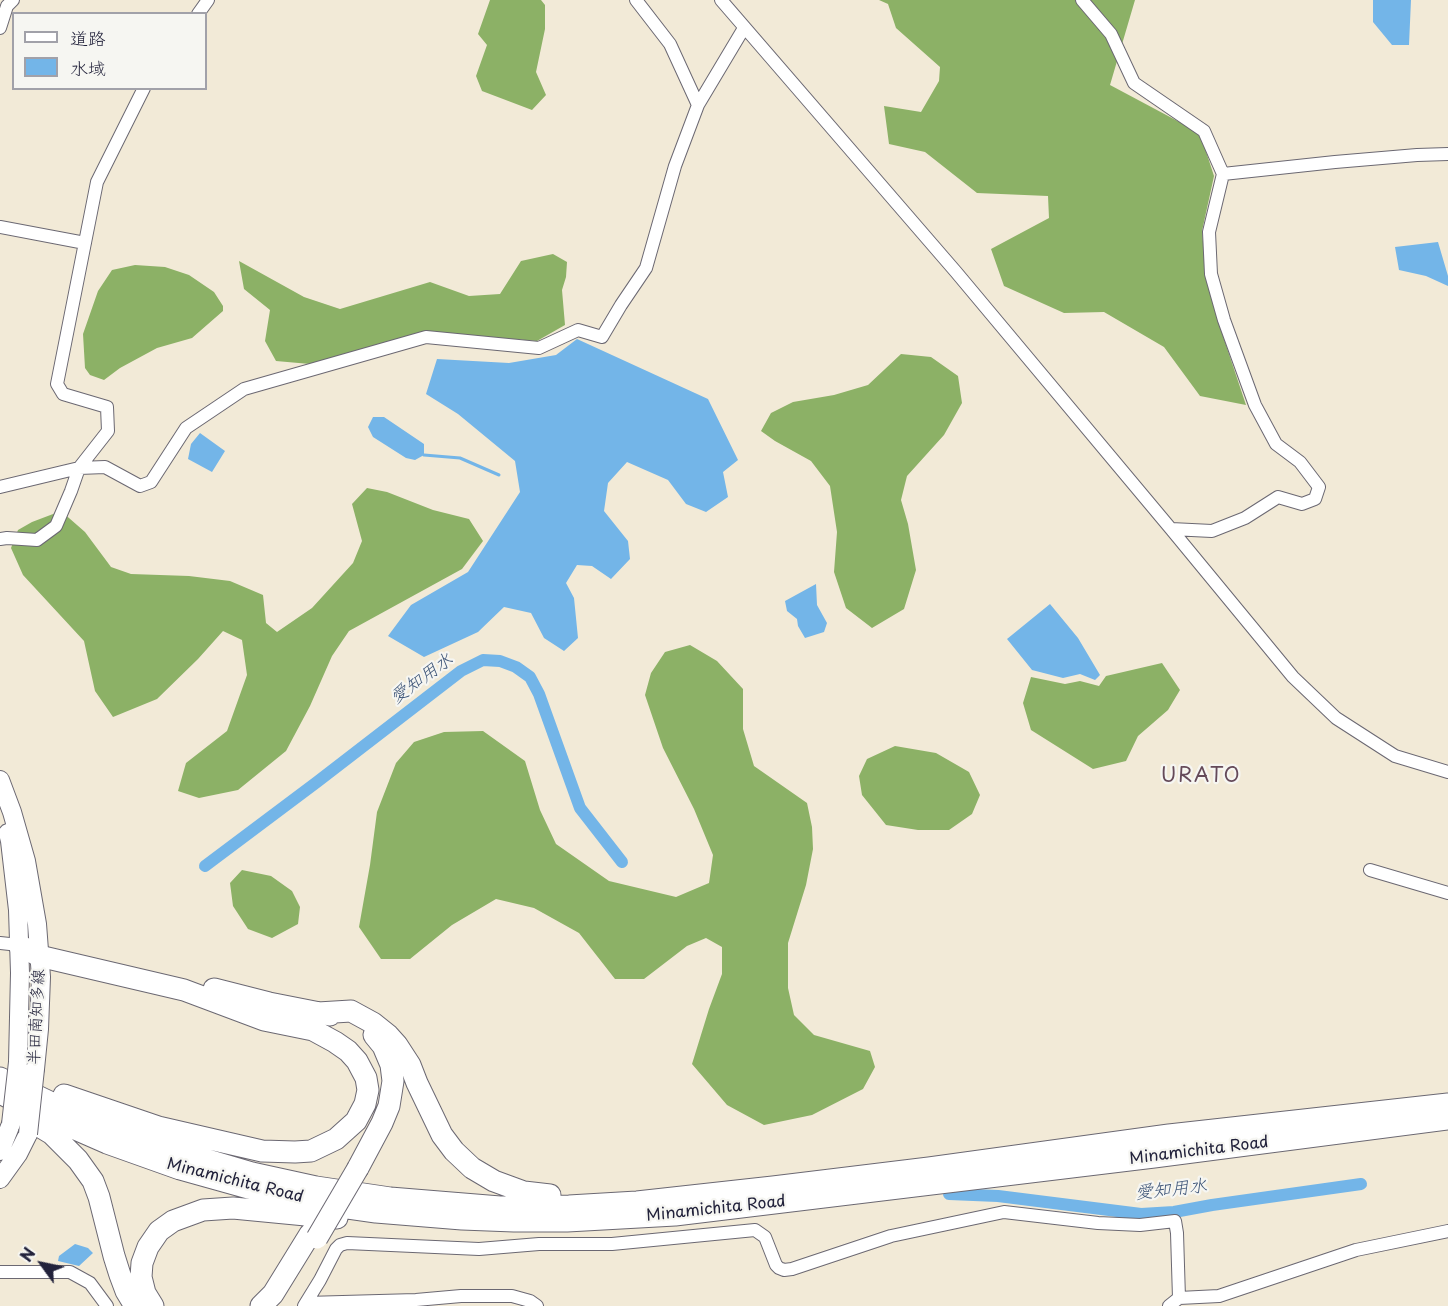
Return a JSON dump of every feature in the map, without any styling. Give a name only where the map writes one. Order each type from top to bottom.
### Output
[{"type":"highway","points":[[24,946],[184,990],[264,1020],[315,1021],[351,1011],[373,1023],[397,1045],[410,1065],[442,1135],[454,1151],[472,1168],[494,1181],[524,1192],[557,1196],[759,1182],[773,1188]]},
{"type":"highway","points":[[9,1064],[61,1094],[158,1127],[262,1151],[311,1151],[336,1139],[356,1121],[365,1104],[368,1090],[366,1078],[357,1061],[315,1021]]},
{"type":"highway","points":[[274,1306],[354,1167],[373,1125],[380,1086],[378,1071],[363,1047],[315,1021]]},
{"type":"highway","name":"Minamichita Road","points":[[0,1078],[60,1107],[117,1130],[252,1173],[316,1187],[379,1196],[500,1207],[637,1202],[773,1188],[1169,1135],[1448,1104]]},
{"type":"highway","name":"Minamichita Road","points":[[0,1093],[42,1115],[107,1143],[180,1169],[248,1188],[348,1208],[462,1219],[567,1221],[675,1215],[1448,1119]]},
{"type":"highway","points":[[0,1103],[52,1134],[78,1160],[93,1182],[117,1266],[126,1291],[135,1306]]},
{"type":"highway","points":[[153,1306],[145,1293],[141,1277],[142,1263],[148,1247],[159,1231],[173,1221],[203,1210],[233,1208],[377,1222],[450,1225],[462,1219]]},
{"type":"highway","points":[[261,1306],[273,1294],[314,1236]]},
{"type":"main road","name":"半田南知多線","points":[[0,780],[26,861],[37,924],[24,946]]},
{"type":"main road","name":"半田南知多線","points":[[0,807],[10,841],[24,946],[9,1064],[11,1124],[0,1151]]},
{"type":"main road","name":"半田南知多線","points":[[0,1179],[18,1154],[28,1134],[35,1069],[41,977],[24,946]]},
{"type":"street","points":[[0,28],[7,6],[13,0]]},
{"type":"street","points":[[636,0],[670,44],[698,105]]},
{"type":"street","points":[[721,0],[956,272],[1293,678],[1336,718],[1395,756],[1448,772]]},
{"type":"street","points":[[1082,0],[1111,34],[1134,83],[1204,130],[1222,174],[1209,232],[1211,274],[1224,320],[1255,405],[1276,444],[1300,462],[1319,487],[1315,499],[1302,504],[1278,497],[1245,519],[1212,531],[1171,529]]},
{"type":"street","points":[[0,487],[79,468],[105,467],[140,486],[152,482],[186,428],[243,389],[426,337],[539,348],[578,330],[602,337],[646,268],[675,166],[698,105],[744,28]]},
{"type":"street","points":[[0,539],[37,540],[56,526],[79,468],[108,431],[107,407],[63,394],[57,384],[98,182],[143,90]]},
{"type":"street","points":[[1222,174],[1335,162],[1448,154]]},
{"type":"street","points":[[0,227],[85,243]]},
{"type":"street","points":[[1370,870],[1448,893]]},
{"type":"street","points":[[305,1305],[336,1249],[347,1243],[479,1249],[539,1244],[612,1244],[755,1230],[765,1237],[776,1265],[784,1270],[891,1236],[1004,1212],[1109,1224],[1140,1225],[1174,1221],[1178,1233],[1174,1302],[1219,1296],[1356,1250],[1448,1231]]},
{"type":"street","points":[[0,1272],[70,1272],[85,1278],[107,1306]]},
{"type":"street","points":[[305,1305],[461,1296],[512,1296],[530,1301],[537,1306]]},
{"type":"green space","points":[[490,0],[541,0],[545,5],[545,29],[536,72],[546,95],[532,110],[482,91],[476,76],[487,45],[478,34]]},
{"type":"green space","points":[[879,0],[1135,0],[1110,85],[1200,133],[1214,176],[1202,231],[1206,274],[1218,321],[1246,405],[1200,396],[1164,347],[1104,312],[1064,313],[1004,286],[991,249],[1049,218],[1048,196],[977,193],[925,152],[889,144],[884,106],[921,112],[939,81],[940,67],[896,28],[888,4]]},
{"type":"green space","points":[[553,254],[567,262],[562,290],[565,325],[537,341],[427,332],[310,364],[276,361],[265,341],[270,310],[244,289],[239,261],[304,297],[340,309],[430,282],[469,296],[500,294],[521,261]]},
{"type":"green space","points":[[135,265],[165,267],[189,275],[214,292],[223,306],[223,311],[192,338],[157,348],[120,368],[104,380],[90,375],[85,368],[83,334],[98,291],[112,270]]},
{"type":"green space","points":[[901,354],[931,357],[958,376],[962,403],[944,435],[907,476],[901,500],[908,524],[916,570],[904,609],[872,628],[846,608],[834,572],[837,532],[830,486],[811,461],[761,431],[771,413],[793,402],[834,395],[868,385]]},
{"type":"green space","points":[[367,488],[387,492],[433,510],[469,519],[483,541],[462,569],[349,631],[332,656],[310,706],[286,751],[238,790],[199,798],[178,791],[186,763],[227,731],[247,675],[242,640],[223,631],[157,699],[113,717],[95,691],[84,641],[23,575],[11,548],[18,530],[61,511],[85,532],[111,567],[131,574],[189,576],[230,581],[263,595],[266,623],[277,632],[312,608],[353,563],[362,541],[352,504]]},
{"type":"green space","points":[[690,645],[717,661],[743,689],[743,729],[754,766],[807,803],[812,827],[813,849],[806,885],[788,943],[788,988],[794,1015],[814,1035],[870,1051],[875,1067],[863,1089],[812,1115],[764,1125],[727,1105],[692,1064],[722,974],[722,947],[706,938],[687,946],[644,979],[615,979],[579,933],[534,908],[496,899],[452,925],[410,959],[381,959],[359,927],[377,812],[396,763],[414,742],[444,732],[483,731],[525,761],[540,810],[556,844],[609,881],[676,897],[709,883],[713,855],[694,809],[663,748],[645,695],[651,673],[665,652]]},
{"type":"green space","points":[[1162,663],[1180,690],[1168,710],[1138,736],[1126,761],[1093,769],[1031,730],[1023,703],[1031,677],[1065,684],[1080,681],[1099,686],[1106,676]]},
{"type":"green space","points":[[895,746],[936,753],[969,772],[980,795],[972,814],[949,830],[918,830],[886,825],[862,795],[859,776],[867,759]]},
{"type":"green space","points":[[242,870],[271,876],[292,891],[300,907],[298,924],[272,938],[248,929],[233,906],[230,883]]},
{"type":"water","points":[[1373,0],[1411,0],[1409,45],[1392,45],[1373,22]]},
{"type":"water","points":[[1438,242],[1448,276],[1448,286],[1426,276],[1399,270],[1395,247]]},
{"type":"water","points":[[577,339],[708,399],[738,460],[723,472],[728,497],[706,512],[686,504],[668,480],[627,462],[608,483],[604,511],[628,541],[630,559],[611,579],[592,566],[577,565],[566,583],[574,598],[578,638],[564,651],[544,638],[531,613],[504,607],[478,632],[424,657],[388,636],[411,605],[468,572],[520,492],[515,461],[458,414],[426,394],[437,359],[509,363],[556,355]]},
{"type":"water","points":[[373,417],[384,417],[424,444],[424,455],[415,460],[406,458],[373,437],[368,427]]},
{"type":"water","points":[[200,433],[225,451],[212,472],[188,459],[191,444]]},
{"type":"water","points":[[816,584],[817,605],[827,623],[824,632],[805,638],[797,619],[787,611],[785,601]]},
{"type":"water","points":[[1050,604],[1078,638],[1100,675],[1095,680],[1080,674],[1063,678],[1032,670],[1007,639]]},
{"type":"water","points":[[75,1244],[88,1248],[93,1253],[79,1266],[58,1261],[59,1256]]},
{"type":"waterway","points":[[424,455],[460,458],[499,475]]},
{"type":"waterway","name":"愛知用水","points":[[205,866],[461,671],[483,660],[500,661],[516,667],[530,677],[539,694],[580,808],[622,862]]},
{"type":"waterway","name":"愛知用水","points":[[949,1194],[998,1196],[1141,1214],[1174,1212],[1361,1184]]},
{"type":"district","name":"URATO","points":[[1201,776]]}]
